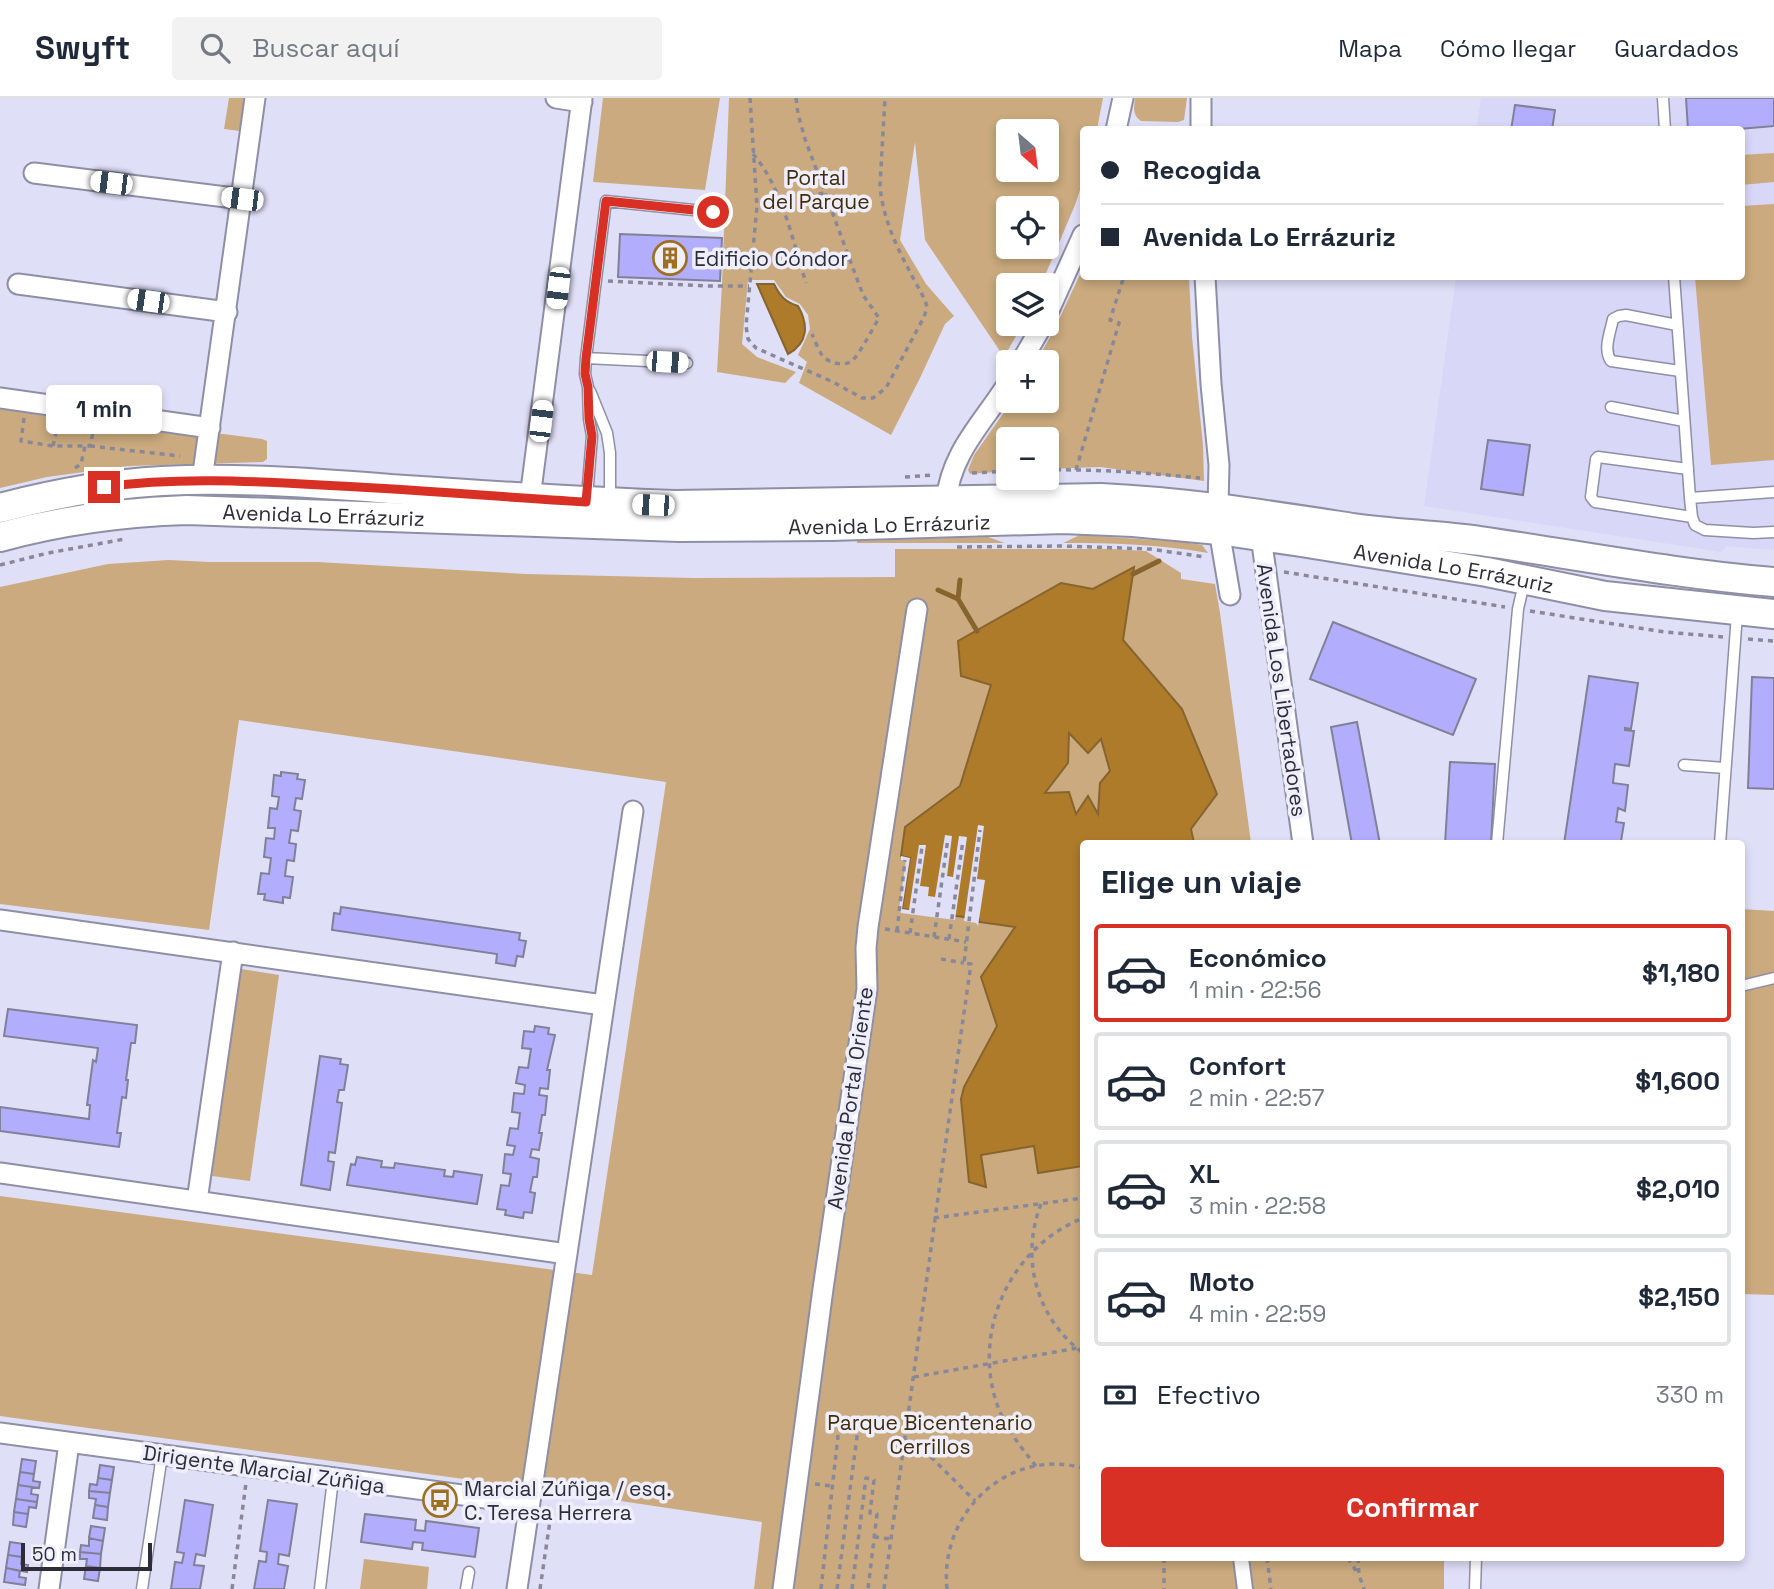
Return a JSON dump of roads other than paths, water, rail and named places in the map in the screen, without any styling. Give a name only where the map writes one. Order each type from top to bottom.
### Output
[{"type":"main road","name":"Avenida Lo Errázuriz","points":[[0,508],[50,496],[160,481],[204,469],[366,487],[598,502],[735,505],[1047,498],[1147,500],[1219,519],[1261,536],[1524,579],[1605,596],[1774,614]]},
{"type":"main road","name":"Avenida Lo Errázuriz","points":[[0,537],[61,522],[139,512],[187,510],[647,526],[831,526],[1063,519],[1133,522],[1219,519],[1478,541],[1672,571],[1774,582]]},
{"type":"street","points":[[204,469],[255,98]]},
{"type":"street","points":[[530,498],[582,100],[556,98]]},
{"type":"street","points":[[1117,126],[1123,98]]},
{"type":"street","points":[[1201,98],[1201,126]]},
{"type":"street","points":[[34,173],[242,199]]},
{"type":"street","points":[[1059,288],[1080,242]]},
{"type":"street","name":"Avenida Los Libertadores","points":[[1205,280],[1210,373],[1219,465],[1219,519],[1230,595]]},
{"type":"street","points":[[18,284],[227,312]]},
{"type":"street","points":[[0,398],[209,428]]},
{"type":"street","points":[[946,501],[953,467],[996,401]]},
{"type":"street","name":"Avenida Los Libertadores","points":[[1261,536],[1302,840]]},
{"type":"street","name":"Avenida Portal Oriente","points":[[783,1589],[822,1289],[867,989],[867,927],[917,609]]},
{"type":"street","points":[[517,1589],[632,811]]},
{"type":"street","points":[[0,920],[603,1005]]},
{"type":"street","points":[[197,1200],[233,952]]},
{"type":"street","points":[[0,1173],[567,1254]]},
{"type":"street","name":"Dirigente Marcial Zúñiga","points":[[0,1433],[529,1504]]},
{"type":"street","points":[[49,1589],[69,1443]]},
{"type":"street","points":[[1241,1561],[1245,1589]]},
{"type":"lane","points":[[1664,98],[1665,126]]},
{"type":"lane","points":[[598,502],[610,453],[607,433],[585,374],[606,201],[713,212]]},
{"type":"lane","points":[[1674,280],[1690,498],[1695,525],[1705,530],[1753,533],[1774,531]]},
{"type":"lane","points":[[1677,325],[1619,316],[1613,319],[1606,352],[1611,362],[1680,371]]},
{"type":"lane","points":[[586,358],[687,363]]},
{"type":"lane","points":[[588,387],[598,502]]},
{"type":"lane","points":[[1611,407],[1684,421]]},
{"type":"lane","points":[[1688,469],[1598,457],[1591,497],[1595,502],[1692,517]]},
{"type":"lane","points":[[1690,498],[1774,492]]},
{"type":"lane","points":[[1497,840],[1518,609],[1524,579]]},
{"type":"lane","points":[[1720,840],[1738,610]]},
{"type":"lane","points":[[1684,765],[1725,768]]},
{"type":"lane","points":[[1745,985],[1774,978]]},
{"type":"lane","points":[[142,1589],[162,1455]]},
{"type":"lane","points":[[320,1589],[333,1479]]},
{"type":"lane","points":[[1475,1589],[1476,1561]]},
{"type":"lane","points":[[466,1589],[469,1572]]},
{"type":"waterway","points":[[1133,574],[1159,561]]},
{"type":"waterway","points":[[958,599],[960,580]]},
{"type":"waterway","points":[[938,590],[958,599],[977,631]]},
{"type":"place","name":"Edificio Cóndor","points":[[670,258]]},
{"type":"place","name":"Marcial Zúñiga / esq. C. Teresa Herrera","points":[[440,1500]]},
{"type":"park label","name":"Portal del Parque","points":[[816,189]]},
{"type":"park label","name":"Parque Bicentenario Cerrillos","points":[[930,1434]]}]
